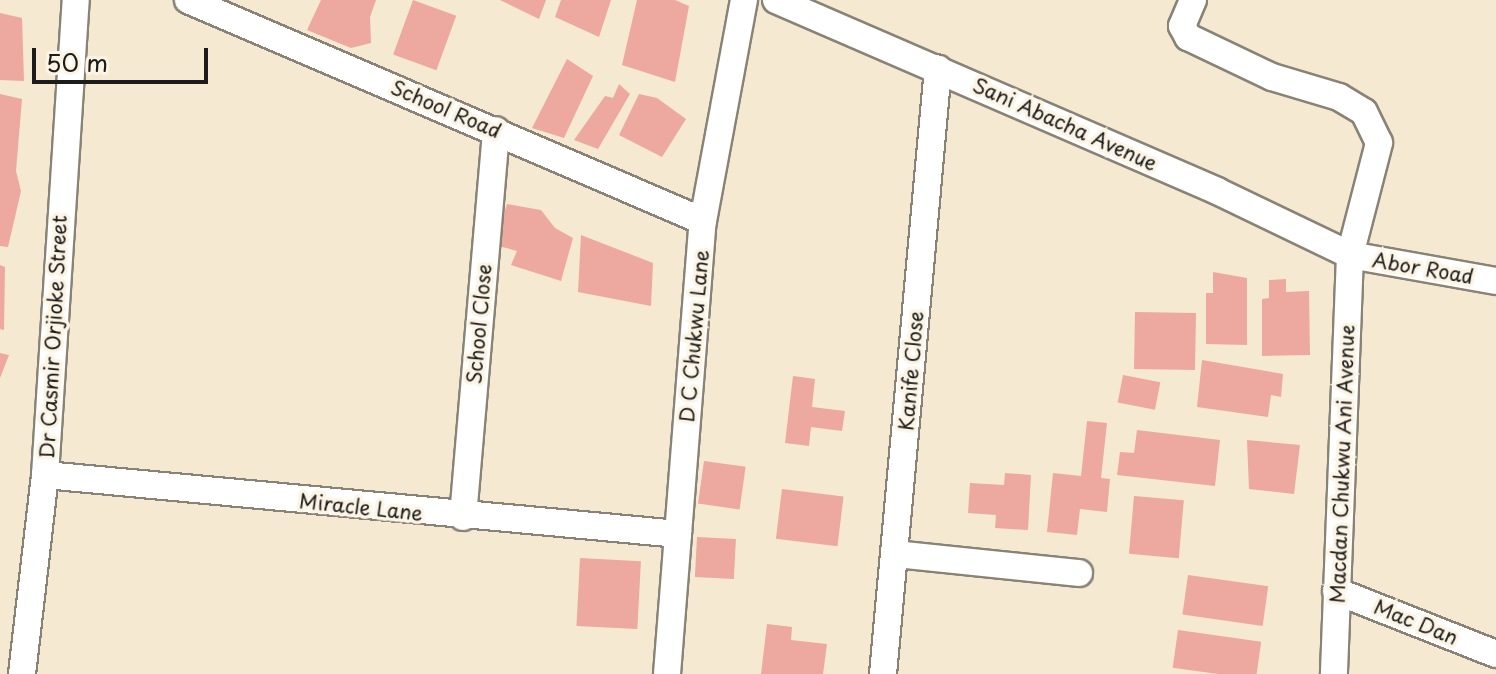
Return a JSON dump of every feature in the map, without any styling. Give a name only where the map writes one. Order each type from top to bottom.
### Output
[{"type":"street","name":"Dr Casmir Orjioke Street","points":[[22,674],[45,475],[76,0]]},
{"type":"street","name":"School Road","points":[[188,0],[703,221]]},
{"type":"street","name":"D C Chukwu Lane","points":[[667,674],[703,221],[744,0]]},
{"type":"street","name":"Sani Abacha Avenue","points":[[776,0],[938,68],[1350,255]]},
{"type":"street","name":"Macdan Chukwu Ani Avenue","points":[[1193,0],[1182,26],[1188,37],[1272,77],[1339,97],[1372,123],[1379,143],[1350,255],[1334,674]]},
{"type":"street","name":"Kanife Close","points":[[883,674],[938,68]]},
{"type":"street","name":"School Close","points":[[463,517],[496,130]]},
{"type":"street","name":"Abor Road","points":[[1350,255],[1496,281]]},
{"type":"street","name":"Miracle Lane","points":[[45,475],[463,517],[678,534]]},
{"type":"street","points":[[895,554],[1079,573]]},
{"type":"street","name":"Mac Dan","points":[[1336,591],[1496,654]]},
{"type":"building","points":[[321,0],[376,0],[370,17],[371,43],[351,48],[307,30]]},
{"type":"building","points":[[413,0],[456,16],[436,70],[393,55]]},
{"type":"building","points":[[500,0],[546,0],[539,19]]},
{"type":"building","points":[[561,0],[611,0],[599,37],[555,17]]},
{"type":"building","points":[[637,0],[675,0],[689,6],[675,82],[622,65]]},
{"type":"building","points":[[0,13],[22,18],[24,81],[0,80]]},
{"type":"building","points":[[567,59],[593,76],[564,138],[532,128]]},
{"type":"building","points":[[619,84],[630,94],[598,149],[574,140],[605,96],[613,98]]},
{"type":"building","points":[[0,94],[22,99],[16,171],[21,191],[8,247],[0,246]]},
{"type":"building","points":[[639,94],[657,98],[686,119],[662,157],[619,135]]},
{"type":"building","points":[[507,204],[541,210],[555,228],[573,238],[561,281],[511,265],[517,251],[495,245]]},
{"type":"building","points":[[581,235],[653,263],[651,306],[578,292]]},
{"type":"building","points":[[0,265],[5,267],[4,330],[0,329]]},
{"type":"building","points":[[1213,272],[1247,278],[1247,345],[1206,344],[1206,293],[1213,293]]},
{"type":"building","points":[[1286,279],[1286,292],[1309,291],[1310,355],[1262,356],[1262,299],[1269,298],[1269,280]]},
{"type":"building","points":[[1135,312],[1196,313],[1195,370],[1134,369]]},
{"type":"building","points":[[0,353],[9,355],[0,378]]},
{"type":"building","points":[[1202,360],[1283,374],[1281,397],[1271,395],[1268,417],[1197,407]]},
{"type":"building","points":[[1123,375],[1160,382],[1155,410],[1118,402]]},
{"type":"building","points":[[793,376],[815,379],[812,407],[845,411],[842,431],[811,427],[809,446],[785,443]]},
{"type":"building","points":[[1087,421],[1107,423],[1101,478],[1110,479],[1107,512],[1080,509],[1077,535],[1047,532],[1053,473],[1081,476]]},
{"type":"building","points":[[1137,430],[1220,440],[1215,486],[1117,475],[1120,452],[1134,453]]},
{"type":"building","points":[[1247,440],[1300,445],[1294,494],[1249,489]]},
{"type":"building","points":[[704,461],[746,467],[740,509],[698,504]]},
{"type":"building","points":[[1005,473],[1031,475],[1028,530],[995,528],[996,515],[968,513],[970,483],[1004,485]]},
{"type":"building","points":[[782,489],[844,497],[837,546],[776,539]]},
{"type":"building","points":[[1134,496],[1184,500],[1179,558],[1129,554]]},
{"type":"building","points":[[697,537],[736,539],[734,579],[695,577]]},
{"type":"building","points":[[580,558],[641,561],[637,629],[576,626]]},
{"type":"building","points":[[1188,575],[1268,586],[1263,626],[1182,615]]},
{"type":"building","points":[[767,624],[792,627],[791,640],[827,644],[823,674],[761,674]]},
{"type":"building","points":[[1178,630],[1261,642],[1257,674],[1218,674],[1173,668]]}]
